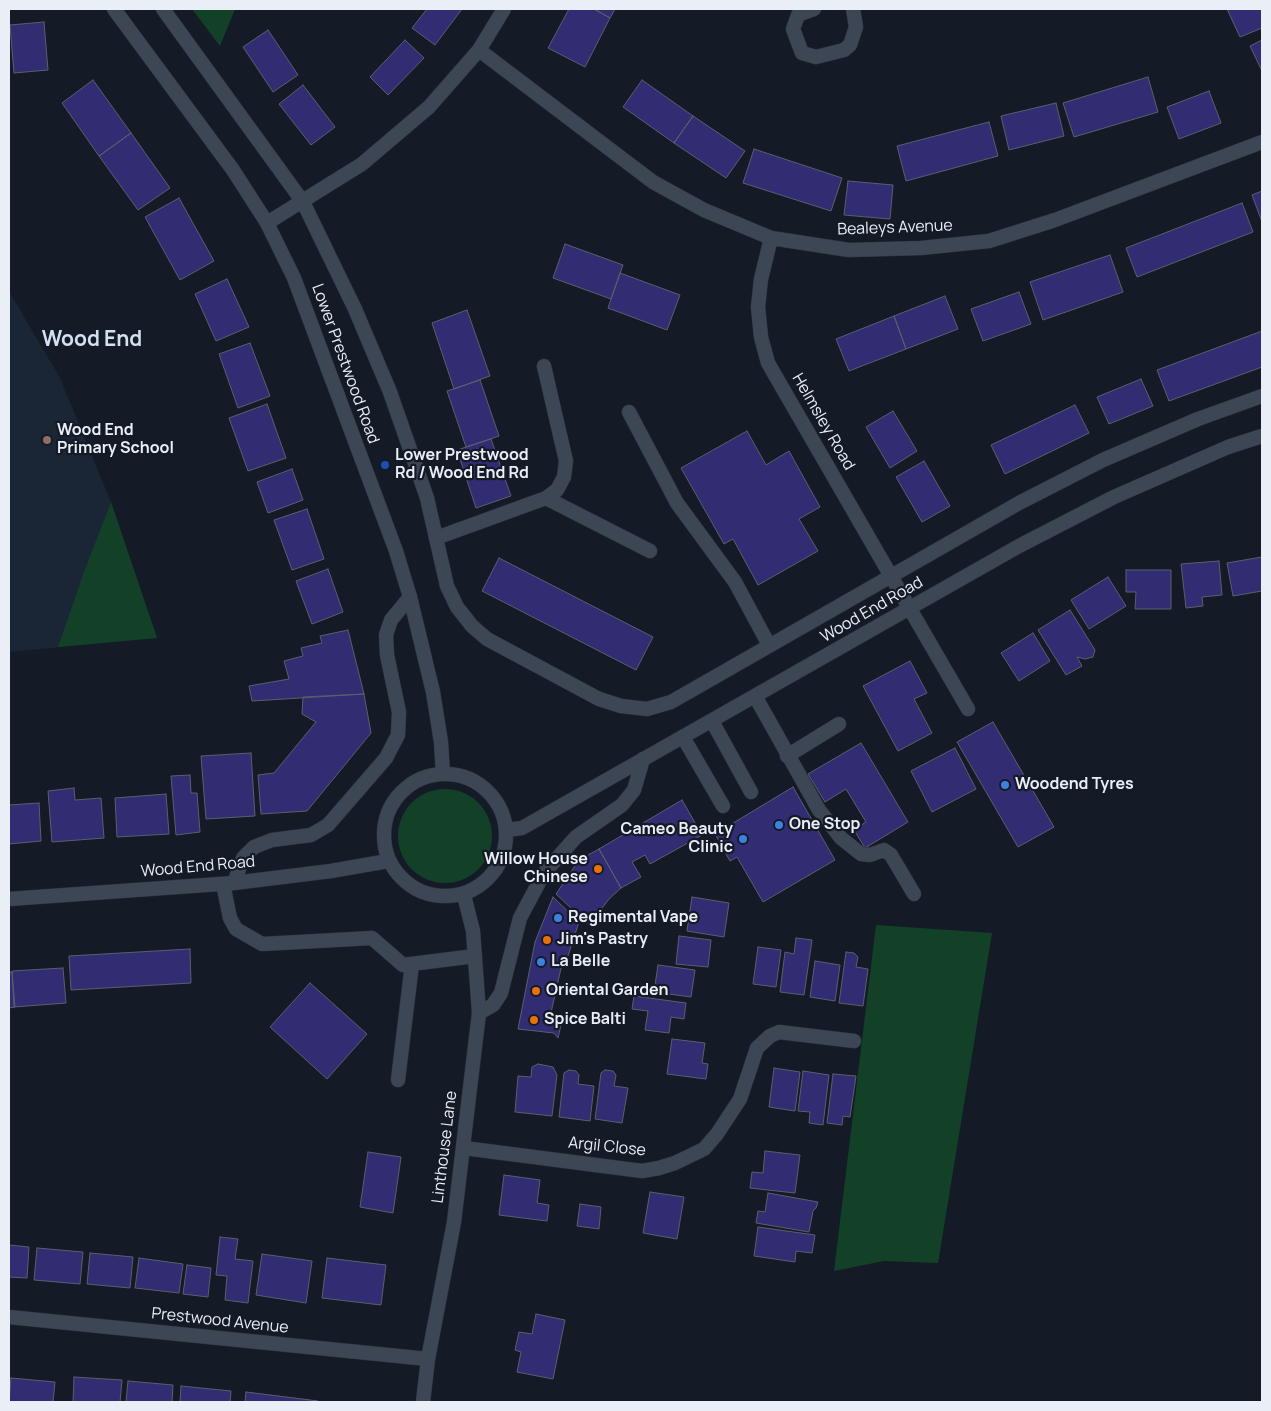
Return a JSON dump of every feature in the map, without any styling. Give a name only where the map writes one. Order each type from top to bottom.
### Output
[{"type":"street","name":"Lower Prestwood Road","points":[[114,9],[233,170],[267,223],[294,278],[396,551],[410,597],[434,692],[441,742],[443,774]]},
{"type":"street","points":[[163,9],[303,202],[355,309],[390,392],[427,498],[447,586],[457,607],[472,626],[496,644],[599,699],[622,706],[647,709],[671,702],[1019,502],[1103,460],[1198,419],[1262,396]]},
{"type":"street","points":[[267,223],[362,164],[397,136],[429,107],[479,50],[504,9]]},
{"type":"street","points":[[814,9],[798,15],[794,29],[802,53],[816,57],[844,50],[850,46],[856,27],[853,9]]},
{"type":"street","name":"Bealeys Avenue","points":[[479,50],[653,182],[704,210],[771,238],[849,250],[921,248],[989,241],[1055,220],[1262,142]]},
{"type":"street","name":"Helmsley Road","points":[[771,238],[761,279],[758,308],[761,338],[768,363],[968,709]]},
{"type":"street","points":[[436,538],[546,498],[557,490],[564,477],[566,461],[544,366]]},
{"type":"street","points":[[629,412],[677,503],[735,582],[769,645]]},
{"type":"street","name":"Wood End Road","points":[[507,830],[522,828],[1019,546],[1114,497],[1228,447],[1262,436]]},
{"type":"street","points":[[546,498],[650,551]]},
{"type":"street","points":[[410,597],[390,620],[386,634],[387,655],[399,712],[398,735],[386,758],[328,826],[311,835],[272,840],[254,846],[243,858],[228,883],[230,918],[236,929],[262,944],[372,938],[402,965],[475,956]]},
{"type":"street","points":[[755,696],[819,810],[842,838],[861,854],[870,855],[884,850],[891,855],[914,894]]},
{"type":"street","points":[[712,721],[751,792]]},
{"type":"street","points":[[787,756],[839,724]]},
{"type":"street","points":[[683,737],[723,806]]},
{"type":"street","points":[[478,1013],[493,1005],[501,993],[520,918],[544,873],[576,837],[622,805],[634,790],[644,759]]},
{"type":"street","points":[[443,774],[470,779],[484,788],[502,812],[507,830],[502,858],[491,875],[464,895],[442,896],[425,893],[408,884],[388,860],[384,837],[385,822],[392,804],[404,790],[419,780],[443,774]]},
{"type":"street","name":"Wood End Road","points":[[9,898],[228,883],[331,871],[388,860]]},
{"type":"street","name":"Linthouse Lane","points":[[423,1402],[428,1359],[454,1222],[478,1013],[474,931],[464,895]]},
{"type":"street","points":[[398,1080],[412,964]]},
{"type":"street","name":"Argil Close","points":[[464,1148],[642,1171],[659,1168],[675,1163],[704,1149],[717,1134],[740,1099],[757,1048],[770,1036],[779,1032],[854,1040]]},
{"type":"street","name":"Prestwood Avenue","points":[[9,1317],[428,1359]]},
{"type":"shaded area","name":"Wood End Primary School","points":[[9,291],[60,378],[111,502],[157,638],[9,652]]},
{"type":"green space","points":[[192,9],[235,9],[220,46]]},
{"type":"green space","points":[[111,502],[157,638],[58,647],[84,572]]},
{"type":"green space","points":[[445,789],[463,793],[478,803],[488,818],[492,836],[488,854],[478,869],[463,879],[445,883],[427,879],[412,869],[402,854],[398,836],[402,818],[412,803],[427,793]]},
{"type":"green space","points":[[876,925],[992,933],[938,1263],[884,1261],[834,1271]]},
{"type":"building","points":[[427,9],[462,9],[435,45],[412,28]]},
{"type":"building","points":[[569,9],[594,9],[610,18],[585,67],[548,48]]},
{"type":"building","points":[[594,9],[615,9],[610,18]]},
{"type":"building","points":[[1227,9],[1262,9],[1262,28],[1240,37]]},
{"type":"building","points":[[44,22],[48,70],[14,73],[10,25]]},
{"type":"building","points":[[268,30],[298,75],[273,92],[243,47]]},
{"type":"building","points":[[405,40],[424,58],[388,95],[370,77]]},
{"type":"building","points":[[1262,40],[1262,71],[1250,46]]},
{"type":"building","points":[[1148,77],[1158,112],[1074,137],[1063,103]]},
{"type":"building","points":[[93,80],[131,133],[99,156],[62,103]]},
{"type":"building","points":[[642,80],[693,116],[674,143],[623,107]]},
{"type":"building","points":[[303,85],[335,127],[311,145],[279,104]]},
{"type":"building","points":[[1209,91],[1221,123],[1179,139],[1167,107]]},
{"type":"building","points":[[1056,103],[1064,136],[1009,150],[1001,116]]},
{"type":"building","points":[[693,116],[745,151],[726,178],[674,143]]},
{"type":"building","points":[[989,122],[998,156],[906,181],[897,146]]},
{"type":"building","points":[[131,133],[170,188],[138,210],[99,156]]},
{"type":"building","points":[[754,149],[842,178],[831,211],[743,183]]},
{"type":"building","points":[[848,181],[893,185],[890,219],[844,215]]},
{"type":"building","points":[[1262,191],[1262,222],[1252,195]]},
{"type":"building","points":[[179,198],[214,261],[180,280],[145,217]]},
{"type":"building","points":[[1242,203],[1253,232],[1137,277],[1126,248]]},
{"type":"building","points":[[565,244],[623,265],[611,299],[553,278]]},
{"type":"building","points":[[1110,255],[1123,292],[1043,320],[1030,282]]},
{"type":"building","points":[[620,273],[680,295],[667,330],[608,308]]},
{"type":"building","points":[[227,279],[249,327],[216,341],[195,294]]},
{"type":"building","points":[[1019,292],[1031,324],[983,341],[971,309]]},
{"type":"building","points":[[945,296],[958,329],[906,349],[894,316]]},
{"type":"building","points":[[467,310],[490,376],[454,389],[432,323]]},
{"type":"building","points":[[894,316],[906,349],[849,371],[836,339]]},
{"type":"building","points":[[1262,331],[1262,367],[1169,401],[1157,370]]},
{"type":"building","points":[[250,343],[270,396],[238,408],[219,354]]},
{"type":"building","points":[[1141,379],[1153,406],[1109,424],[1097,397]]},
{"type":"building","points":[[480,380],[499,436],[466,447],[447,391]]},
{"type":"building","points":[[267,404],[286,458],[248,471],[229,418]]},
{"type":"building","points":[[1075,405],[1089,433],[1005,474],[991,445]]},
{"type":"building","points":[[893,411],[917,451],[890,468],[866,427]]},
{"type":"building","points":[[747,431],[766,465],[789,451],[820,507],[799,519],[818,551],[758,585],[733,539],[724,544],[681,468]]},
{"type":"building","points":[[491,439],[511,496],[476,508],[457,450]]},
{"type":"building","points":[[924,461],[950,506],[922,522],[896,477]]},
{"type":"building","points":[[292,469],[303,500],[268,513],[257,482]]},
{"type":"building","points":[[307,509],[324,559],[292,570],[274,520]]},
{"type":"building","points":[[1262,557],[1262,591],[1233,596],[1227,563]]},
{"type":"building","points":[[499,558],[653,637],[636,670],[482,591]]},
{"type":"building","points":[[1219,561],[1222,595],[1202,597],[1203,606],[1186,608],[1181,564]]},
{"type":"building","points":[[328,569],[343,612],[312,624],[296,581]]},
{"type":"building","points":[[1126,570],[1171,570],[1171,609],[1135,609],[1136,592],[1126,592]]},
{"type":"building","points":[[1108,577],[1126,606],[1089,629],[1071,600]]},
{"type":"building","points":[[1070,610],[1095,650],[1093,657],[1085,659],[1077,657],[1082,666],[1066,675],[1038,630]]},
{"type":"building","points":[[348,630],[364,694],[252,701],[249,686],[289,679],[284,661],[303,656],[301,648],[322,643],[320,636]]},
{"type":"building","points":[[1033,633],[1050,661],[1019,681],[1001,653]]},
{"type":"building","points":[[910,661],[927,693],[914,699],[932,733],[898,751],[863,686]]},
{"type":"building","points":[[364,694],[371,733],[307,811],[261,814],[258,775],[274,773],[316,722],[302,714],[303,697]]},
{"type":"building","name":"Woodend Tyres","points":[[993,722],[1054,827],[1018,847],[957,742]]},
{"type":"building","points":[[861,743],[908,822],[865,848],[854,830],[866,822],[846,789],[825,802],[808,774]]},
{"type":"building","points":[[955,748],[976,789],[932,812],[911,771]]},
{"type":"building","points":[[251,753],[255,816],[206,819],[201,756]]},
{"type":"building","points":[[190,775],[191,793],[197,793],[200,832],[176,835],[171,776]]},
{"type":"building","points":[[793,787],[835,860],[763,902],[737,857],[730,861],[715,834]]},
{"type":"building","points":[[74,788],[75,800],[101,798],[104,838],[52,842],[48,791]]},
{"type":"building","points":[[166,794],[169,834],[117,837],[115,798]]},
{"type":"building","points":[[682,800],[702,835],[650,864],[645,855],[632,862],[641,877],[621,888],[599,849]]},
{"type":"building","points":[[39,803],[41,841],[9,844],[9,805]]},
{"type":"building","points":[[599,849],[621,888],[609,899],[589,925],[556,894],[579,860]]},
{"type":"building","points":[[553,897],[579,922],[568,956],[564,955],[550,1017],[562,1020],[558,1038],[554,1033],[518,1029],[535,942]]},
{"type":"building","points":[[692,897],[729,903],[724,937],[687,931]]},
{"type":"building","points":[[679,936],[711,940],[708,967],[676,964]]},
{"type":"building","points":[[796,938],[812,940],[804,995],[780,992],[785,952],[794,954]]},
{"type":"building","points":[[758,947],[781,950],[776,987],[753,984]]},
{"type":"building","points":[[190,949],[191,983],[71,990],[69,956]]},
{"type":"building","points":[[846,952],[854,953],[858,957],[856,967],[868,969],[863,1006],[839,1003]]},
{"type":"building","points":[[815,961],[840,965],[835,1001],[810,997]]},
{"type":"building","points":[[658,965],[695,970],[691,997],[654,992]]},
{"type":"building","points":[[63,968],[66,1003],[14,1007],[12,971]]},
{"type":"building","points":[[9,972],[12,972],[15,1007],[9,1008]]},
{"type":"building","points":[[310,983],[367,1034],[327,1079],[270,1027]]},
{"type":"building","points":[[634,996],[686,1003],[684,1019],[671,1017],[669,1033],[645,1030],[648,1011],[632,1009]]},
{"type":"building","points":[[672,1039],[705,1043],[702,1063],[708,1064],[706,1079],[667,1074]]},
{"type":"building","points":[[538,1064],[553,1067],[557,1075],[552,1116],[515,1112],[518,1076],[531,1077],[532,1067]]},
{"type":"building","points":[[774,1068],[800,1072],[795,1111],[769,1107]]},
{"type":"building","points":[[569,1070],[576,1071],[579,1075],[578,1084],[594,1086],[590,1121],[559,1117],[564,1073]]},
{"type":"building","points":[[605,1070],[613,1071],[616,1075],[614,1086],[628,1088],[622,1123],[595,1119],[601,1073]]},
{"type":"building","points":[[803,1071],[829,1075],[823,1125],[809,1123],[810,1112],[798,1111]]},
{"type":"building","points":[[833,1074],[856,1076],[850,1117],[843,1116],[842,1125],[827,1123]]},
{"type":"building","points":[[765,1151],[800,1155],[795,1193],[750,1188],[752,1172],[763,1173]]},
{"type":"building","points":[[368,1152],[401,1157],[393,1213],[360,1207]]},
{"type":"building","points":[[504,1175],[540,1180],[537,1203],[549,1205],[547,1221],[499,1215]]},
{"type":"building","points":[[650,1192],[684,1197],[677,1239],[643,1233]]},
{"type":"building","points":[[768,1193],[818,1202],[813,1211],[809,1232],[756,1223],[758,1211],[765,1212]]},
{"type":"building","points":[[580,1204],[601,1207],[599,1229],[577,1226]]},
{"type":"building","points":[[758,1227],[815,1235],[812,1253],[796,1251],[795,1262],[754,1256]]},
{"type":"building","points":[[220,1237],[238,1239],[235,1259],[253,1261],[248,1303],[225,1300],[227,1276],[216,1275]]},
{"type":"building","points":[[9,1245],[29,1247],[27,1278],[9,1277]]},
{"type":"building","points":[[37,1248],[83,1252],[80,1284],[34,1280]]},
{"type":"building","points":[[90,1253],[133,1257],[130,1288],[87,1284]]},
{"type":"building","points":[[262,1254],[312,1261],[306,1303],[256,1295]]},
{"type":"building","points":[[139,1258],[183,1264],[179,1293],[135,1288]]},
{"type":"building","points":[[327,1258],[386,1265],[381,1305],[322,1298]]},
{"type":"building","points":[[187,1265],[211,1268],[208,1297],[183,1294]]},
{"type":"building","points":[[536,1314],[565,1320],[553,1379],[517,1372],[521,1352],[515,1350],[519,1332],[532,1334]]},
{"type":"building","points":[[74,1377],[122,1380],[120,1402],[73,1402]]},
{"type":"building","points":[[11,1378],[55,1382],[53,1402],[9,1402]]},
{"type":"building","points":[[128,1381],[173,1385],[172,1402],[126,1402]]},
{"type":"building","points":[[181,1386],[231,1391],[230,1402],[180,1402]]},
{"type":"building","points":[[246,1392],[318,1401],[318,1402],[245,1402]]},
{"type":"place","name":"Wood End Primary School","points":[[47,440]]},
{"type":"place","name":"Lower Prestwood Rd / Wood End Rd","points":[[385,465]]},
{"type":"place","name":"Woodend Tyres","points":[[1005,785]]},
{"type":"place","name":"One Stop","points":[[779,825]]},
{"type":"place","name":"Cameo Beauty Clinic","points":[[743,839]]},
{"type":"place","name":"Willow House Chinese","points":[[598,869]]},
{"type":"place","name":"Regimental Vape","points":[[558,918]]},
{"type":"place","name":"Jim's Pastry","points":[[547,940]]},
{"type":"place","name":"La Belle","points":[[541,962]]},
{"type":"place","name":"Oriental Garden","points":[[536,991]]},
{"type":"place","name":"Spice Balti","points":[[534,1020]]},
{"type":"district","name":"Wood End","points":[[92,340]]}]
